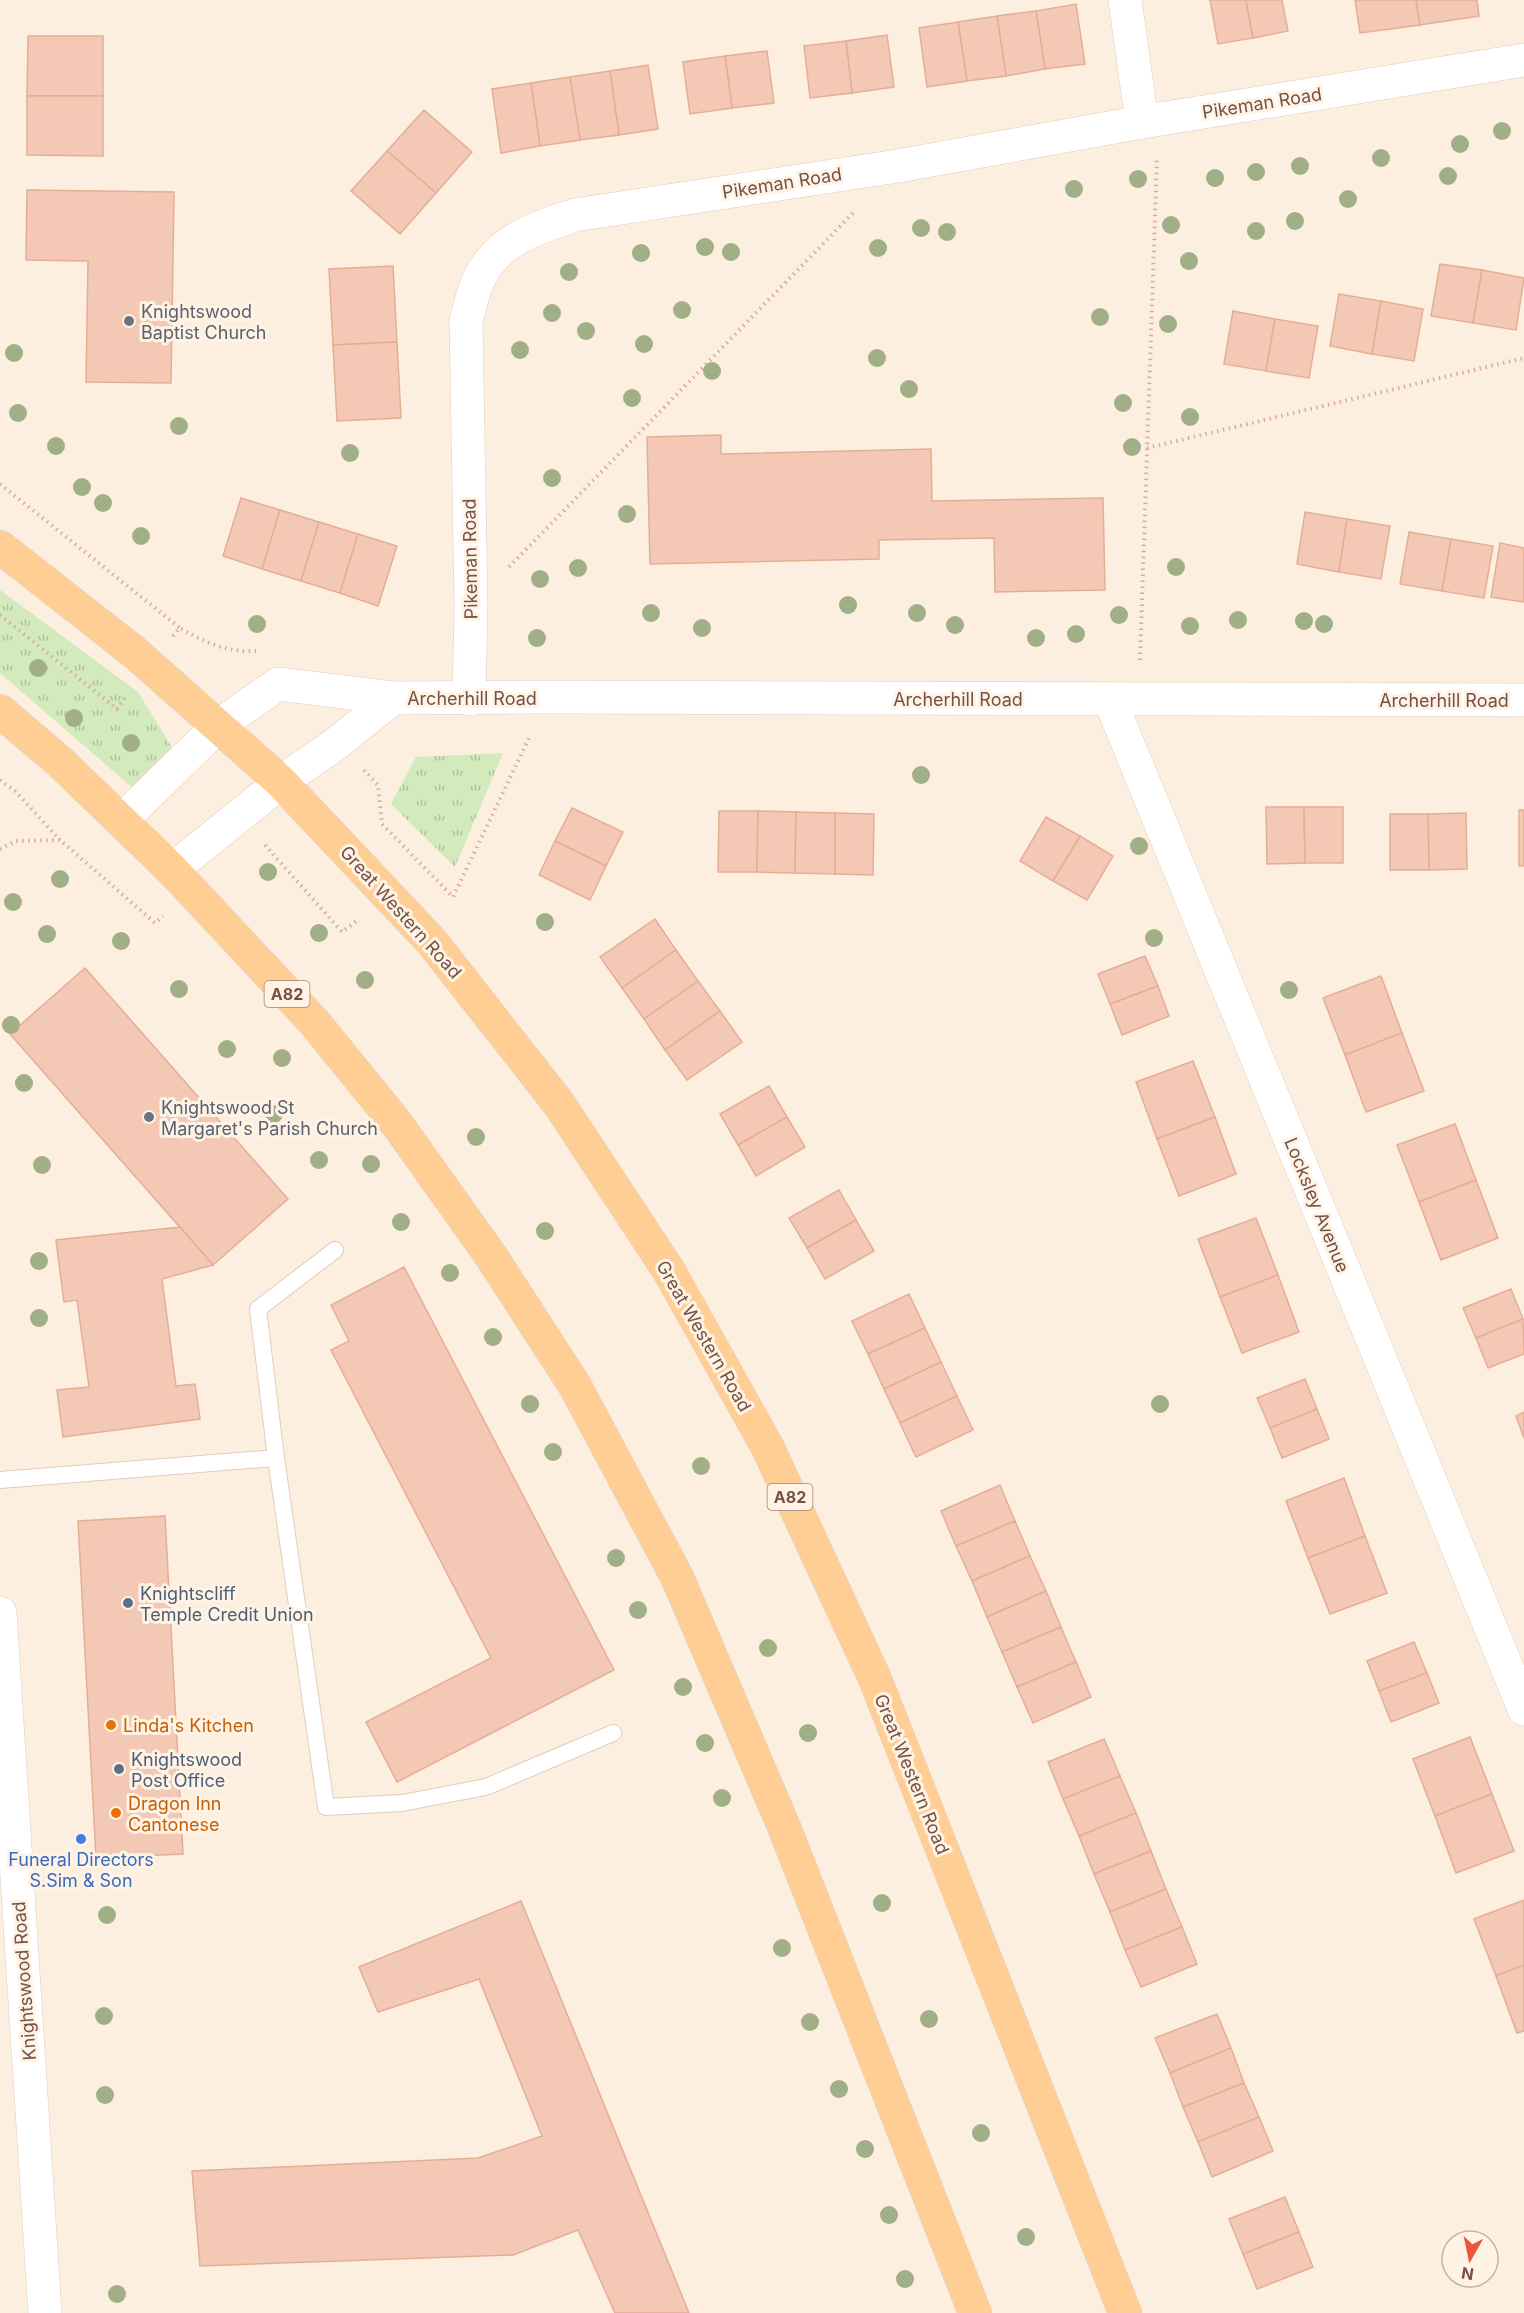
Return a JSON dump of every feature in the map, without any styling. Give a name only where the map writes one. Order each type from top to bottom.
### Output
[{"type":"main road","name":"Great Western Road","points":[[0,547],[149,665],[281,782],[432,942],[559,1104],[669,1271],[768,1448],[875,1679],[1125,2313]]},
{"type":"main road","name":"A82","points":[[0,711],[60,762],[172,870],[314,1022],[397,1124],[491,1256],[574,1386],[678,1576],[784,1827],[975,2313]]},
{"type":"street","points":[[1125,0],[1150,121]]},
{"type":"street","name":"Pikeman Road","points":[[469,699],[471,606],[466,321],[480,277],[500,248],[538,228],[575,214],[898,166],[1150,121],[1524,60]]},
{"type":"street","name":"Archerhill Road","points":[[122,821],[218,726],[278,684],[393,698],[469,699],[548,697],[1524,700]]},
{"type":"street","name":"Archerhill Road","points":[[172,870],[281,782],[337,743],[393,698]]},
{"type":"street","name":"Locksley Avenue","points":[[1125,700],[1524,1709]]},
{"type":"street","name":"Knightswood Road","points":[[0,1613],[5,1770],[45,2313]]},
{"type":"lane","points":[[335,1250],[258,1309],[276,1458],[326,1807],[402,1803],[486,1787],[613,1733]]},
{"type":"lane","points":[[0,1480],[276,1458]]},
{"type":"path","points":[[1125,700],[1147,448],[1150,121]]},
{"type":"path","points":[[471,606],[857,208]]},
{"type":"path","points":[[1147,448],[1524,358]]},
{"type":"path","points":[[0,484],[180,628]]},
{"type":"path","points":[[0,615],[117,709],[149,665]]},
{"type":"path","points":[[453,897],[548,697]]},
{"type":"path","points":[[0,780],[15,791],[60,840]]},
{"type":"green space","points":[[0,590],[138,692],[173,749],[135,790],[0,673]]},
{"type":"green space","points":[[503,753],[455,867],[391,804],[416,757]]},
{"type":"building","points":[[1210,0],[1246,0],[1253,38],[1218,44]]},
{"type":"building","points":[[1246,0],[1282,0],[1288,31],[1253,38]]},
{"type":"building","points":[[1355,0],[1416,0],[1420,25],[1360,33]]},
{"type":"building","points":[[1416,0],[1477,0],[1479,16],[1420,25]]},
{"type":"building","points":[[1076,4],[1085,64],[1045,69],[1036,11]]},
{"type":"building","points":[[1036,11],[1045,69],[1006,76],[997,16]]},
{"type":"building","points":[[997,16],[1006,76],[967,81],[958,22]]},
{"type":"building","points":[[958,22],[967,81],[927,87],[919,28]]},
{"type":"building","points":[[887,35],[894,87],[852,93],[846,41]]},
{"type":"building","points":[[28,36],[103,36],[103,96],[27,96]]},
{"type":"building","points":[[846,41],[852,93],[810,98],[804,46]]},
{"type":"building","points":[[767,51],[774,103],[732,108],[725,56]]},
{"type":"building","points":[[725,56],[732,108],[690,114],[683,62]]},
{"type":"building","points":[[648,65],[658,129],[619,135],[610,71]]},
{"type":"building","points":[[610,71],[619,135],[580,140],[570,77]]},
{"type":"building","points":[[570,77],[580,140],[540,146],[531,83]]},
{"type":"building","points":[[531,83],[540,146],[501,153],[492,89]]},
{"type":"building","points":[[27,96],[103,96],[103,156],[27,155]]},
{"type":"building","points":[[424,110],[472,152],[436,193],[387,151]]},
{"type":"building","points":[[387,151],[436,193],[400,234],[351,191]]},
{"type":"building","name":"Knightswood Baptist Church","points":[[27,190],[174,192],[171,383],[86,382],[88,261],[26,260]]},
{"type":"building","points":[[1440,264],[1482,270],[1473,323],[1431,316]]},
{"type":"building","points":[[393,266],[397,342],[333,345],[329,269]]},
{"type":"building","points":[[1482,270],[1524,278],[1516,330],[1473,323]]},
{"type":"building","points":[[1339,294],[1381,301],[1372,354],[1330,346]]},
{"type":"building","points":[[1381,301],[1423,309],[1414,361],[1372,354]]},
{"type":"building","points":[[1233,311],[1275,319],[1266,371],[1224,364]]},
{"type":"building","points":[[1275,319],[1318,326],[1309,378],[1266,371]]},
{"type":"building","points":[[397,342],[401,418],[337,421],[333,345]]},
{"type":"building","points":[[721,435],[721,454],[931,449],[932,501],[1103,498],[1105,590],[995,592],[994,538],[879,540],[879,559],[650,564],[647,437]]},
{"type":"building","points":[[241,498],[280,510],[262,569],[223,556]]},
{"type":"building","points":[[280,510],[319,522],[301,581],[262,569]]},
{"type":"building","points":[[1305,512],[1347,519],[1339,572],[1297,564]]},
{"type":"building","points":[[1347,519],[1390,526],[1381,579],[1339,572]]},
{"type":"building","points":[[319,522],[358,534],[340,593],[301,581]]},
{"type":"building","points":[[1409,532],[1451,539],[1442,591],[1400,584]]},
{"type":"building","points":[[358,534],[397,546],[378,606],[340,593]]},
{"type":"building","points":[[1451,539],[1493,546],[1484,598],[1442,591]]},
{"type":"building","points":[[1500,543],[1524,548],[1524,602],[1491,597]]},
{"type":"building","points":[[1266,807],[1304,807],[1305,863],[1267,864]]},
{"type":"building","points":[[1304,807],[1343,807],[1343,863],[1305,863]]},
{"type":"building","points":[[572,808],[623,832],[606,866],[555,841]]},
{"type":"building","points":[[1519,810],[1524,810],[1524,866],[1519,866]]},
{"type":"building","points":[[719,811],[758,811],[757,872],[718,872]]},
{"type":"building","points":[[758,811],[796,812],[795,873],[757,872]]},
{"type":"building","points":[[796,812],[835,813],[835,874],[795,873]]},
{"type":"building","points":[[835,813],[874,814],[873,875],[835,874]]},
{"type":"building","points":[[1466,813],[1467,869],[1429,870],[1428,814]]},
{"type":"building","points":[[1390,814],[1428,814],[1429,870],[1390,870]]},
{"type":"building","points":[[1046,817],[1080,836],[1053,881],[1020,861]]},
{"type":"building","points":[[1080,836],[1113,856],[1087,900],[1053,881]]},
{"type":"building","points":[[555,841],[606,866],[590,900],[539,875]]},
{"type":"building","points":[[655,919],[676,950],[622,988],[600,957]]},
{"type":"building","points":[[676,950],[698,981],[644,1019],[622,988]]},
{"type":"building","points":[[1145,956],[1158,986],[1110,1004],[1098,974]]},
{"type":"building","name":"Knightswood St Margaret's Parish Church","points":[[85,968],[288,1199],[213,1265],[10,1034]]},
{"type":"building","points":[[1381,976],[1402,1033],[1345,1055],[1323,998]]},
{"type":"building","points":[[698,981],[720,1011],[665,1050],[644,1019]]},
{"type":"building","points":[[1158,986],[1169,1016],[1122,1035],[1110,1004]]},
{"type":"building","points":[[720,1011],[742,1042],[687,1080],[665,1050]]},
{"type":"building","points":[[1402,1033],[1424,1091],[1366,1112],[1345,1055]]},
{"type":"building","points":[[1193,1061],[1215,1117],[1157,1139],[1136,1082]]},
{"type":"building","points":[[769,1086],[787,1117],[738,1145],[720,1114]]},
{"type":"building","points":[[787,1117],[805,1147],[756,1176],[738,1145]]},
{"type":"building","points":[[1215,1117],[1236,1174],[1179,1196],[1157,1139]]},
{"type":"building","points":[[1455,1124],[1476,1180],[1419,1202],[1397,1145]]},
{"type":"building","points":[[1476,1180],[1498,1238],[1441,1260],[1419,1202]]},
{"type":"building","points":[[839,1190],[856,1220],[807,1248],[789,1218]]},
{"type":"building","points":[[1256,1218],[1278,1275],[1220,1297],[1198,1239]]},
{"type":"building","points":[[856,1220],[874,1251],[825,1279],[807,1248]]},
{"type":"building","points":[[180,1227],[213,1265],[162,1279],[176,1386],[195,1384],[200,1419],[63,1437],[57,1390],[89,1387],[77,1300],[64,1302],[56,1240]]},
{"type":"building","points":[[404,1267],[614,1670],[397,1782],[366,1722],[491,1658],[331,1350],[349,1341],[331,1305]]},
{"type":"building","points":[[1278,1275],[1299,1332],[1242,1353],[1220,1297]]},
{"type":"building","points":[[1511,1289],[1523,1319],[1476,1338],[1463,1308]]},
{"type":"building","points":[[909,1294],[925,1328],[868,1354],[852,1321]]},
{"type":"building","points":[[1523,1319],[1524,1354],[1488,1368],[1476,1338]]},
{"type":"building","points":[[925,1328],[941,1362],[884,1389],[868,1354]]},
{"type":"building","points":[[941,1362],[957,1396],[900,1423],[884,1389]]},
{"type":"building","points":[[1305,1379],[1317,1409],[1270,1428],[1257,1398]]},
{"type":"building","points":[[957,1396],[973,1430],[916,1457],[900,1423]]},
{"type":"building","points":[[1317,1409],[1329,1439],[1282,1458],[1270,1428]]},
{"type":"building","points":[[1524,1412],[1524,1438],[1516,1416]]},
{"type":"building","points":[[1344,1478],[1365,1536],[1308,1558],[1286,1501]]},
{"type":"building","points":[[1000,1485],[1015,1521],[956,1546],[941,1511]]},
{"type":"building","points":[[165,1516],[183,1854],[96,1858],[78,1521]]},
{"type":"building","points":[[1015,1521],[1030,1556],[972,1581],[956,1546]]},
{"type":"building","points":[[1365,1536],[1387,1593],[1330,1614],[1308,1558]]},
{"type":"building","points":[[1030,1556],[1046,1591],[987,1617],[972,1581]]},
{"type":"building","points":[[1046,1591],[1061,1627],[1002,1652],[987,1617]]},
{"type":"building","points":[[1061,1627],[1076,1662],[1017,1687],[1002,1652]]},
{"type":"building","points":[[1414,1642],[1427,1673],[1379,1691],[1367,1661]]},
{"type":"building","points":[[1076,1662],[1091,1697],[1033,1723],[1017,1687]]},
{"type":"building","points":[[1427,1673],[1439,1703],[1391,1722],[1379,1691]]},
{"type":"building","points":[[1470,1737],[1492,1794],[1435,1816],[1413,1759]]},
{"type":"building","points":[[1104,1739],[1120,1776],[1063,1799],[1048,1762]]},
{"type":"building","points":[[1120,1776],[1136,1813],[1079,1836],[1063,1799]]},
{"type":"building","points":[[1492,1794],[1514,1851],[1456,1873],[1435,1816]]},
{"type":"building","points":[[1136,1813],[1151,1851],[1094,1874],[1079,1836]]},
{"type":"building","points":[[1151,1851],[1166,1889],[1110,1912],[1094,1874]]},
{"type":"building","points":[[1166,1889],[1182,1927],[1125,1950],[1110,1912]]},
{"type":"building","points":[[1524,1900],[1524,1965],[1496,1976],[1474,1919]]},
{"type":"building","points":[[521,1901],[689,2313],[615,2313],[578,2230],[513,2255],[200,2266],[192,2171],[478,2158],[542,2136],[479,1979],[378,2012],[359,1967]]},
{"type":"building","points":[[1182,1927],[1197,1964],[1141,1987],[1125,1950]]},
{"type":"building","points":[[1524,1965],[1524,2031],[1517,2033],[1496,1976]]},
{"type":"building","points":[[1217,2014],[1231,2048],[1170,2073],[1155,2038]]},
{"type":"building","points":[[1231,2048],[1244,2083],[1183,2107],[1170,2073]]},
{"type":"building","points":[[1244,2083],[1259,2117],[1198,2142],[1183,2107]]},
{"type":"building","points":[[1259,2117],[1273,2151],[1212,2177],[1198,2142]]},
{"type":"building","points":[[1285,2197],[1299,2232],[1243,2254],[1229,2219]]},
{"type":"building","points":[[1299,2232],[1313,2267],[1257,2289],[1243,2254]]},
{"type":"place","name":"Knightswood Baptist Church","points":[[129,321]]},
{"type":"place","name":"Knightswood St Margaret's Parish Church","points":[[149,1117]]},
{"type":"place","name":"Knightscliff Temple Credit Union","points":[[128,1603]]},
{"type":"place","name":"Linda's Kitchen","points":[[111,1725]]},
{"type":"place","name":"Knightswood Post Office","points":[[119,1769]]},
{"type":"place","name":"Dragon Inn Cantonese","points":[[116,1813]]},
{"type":"place","name":"Funeral Directors S.Sim & Son","points":[[81,1839]]}]
